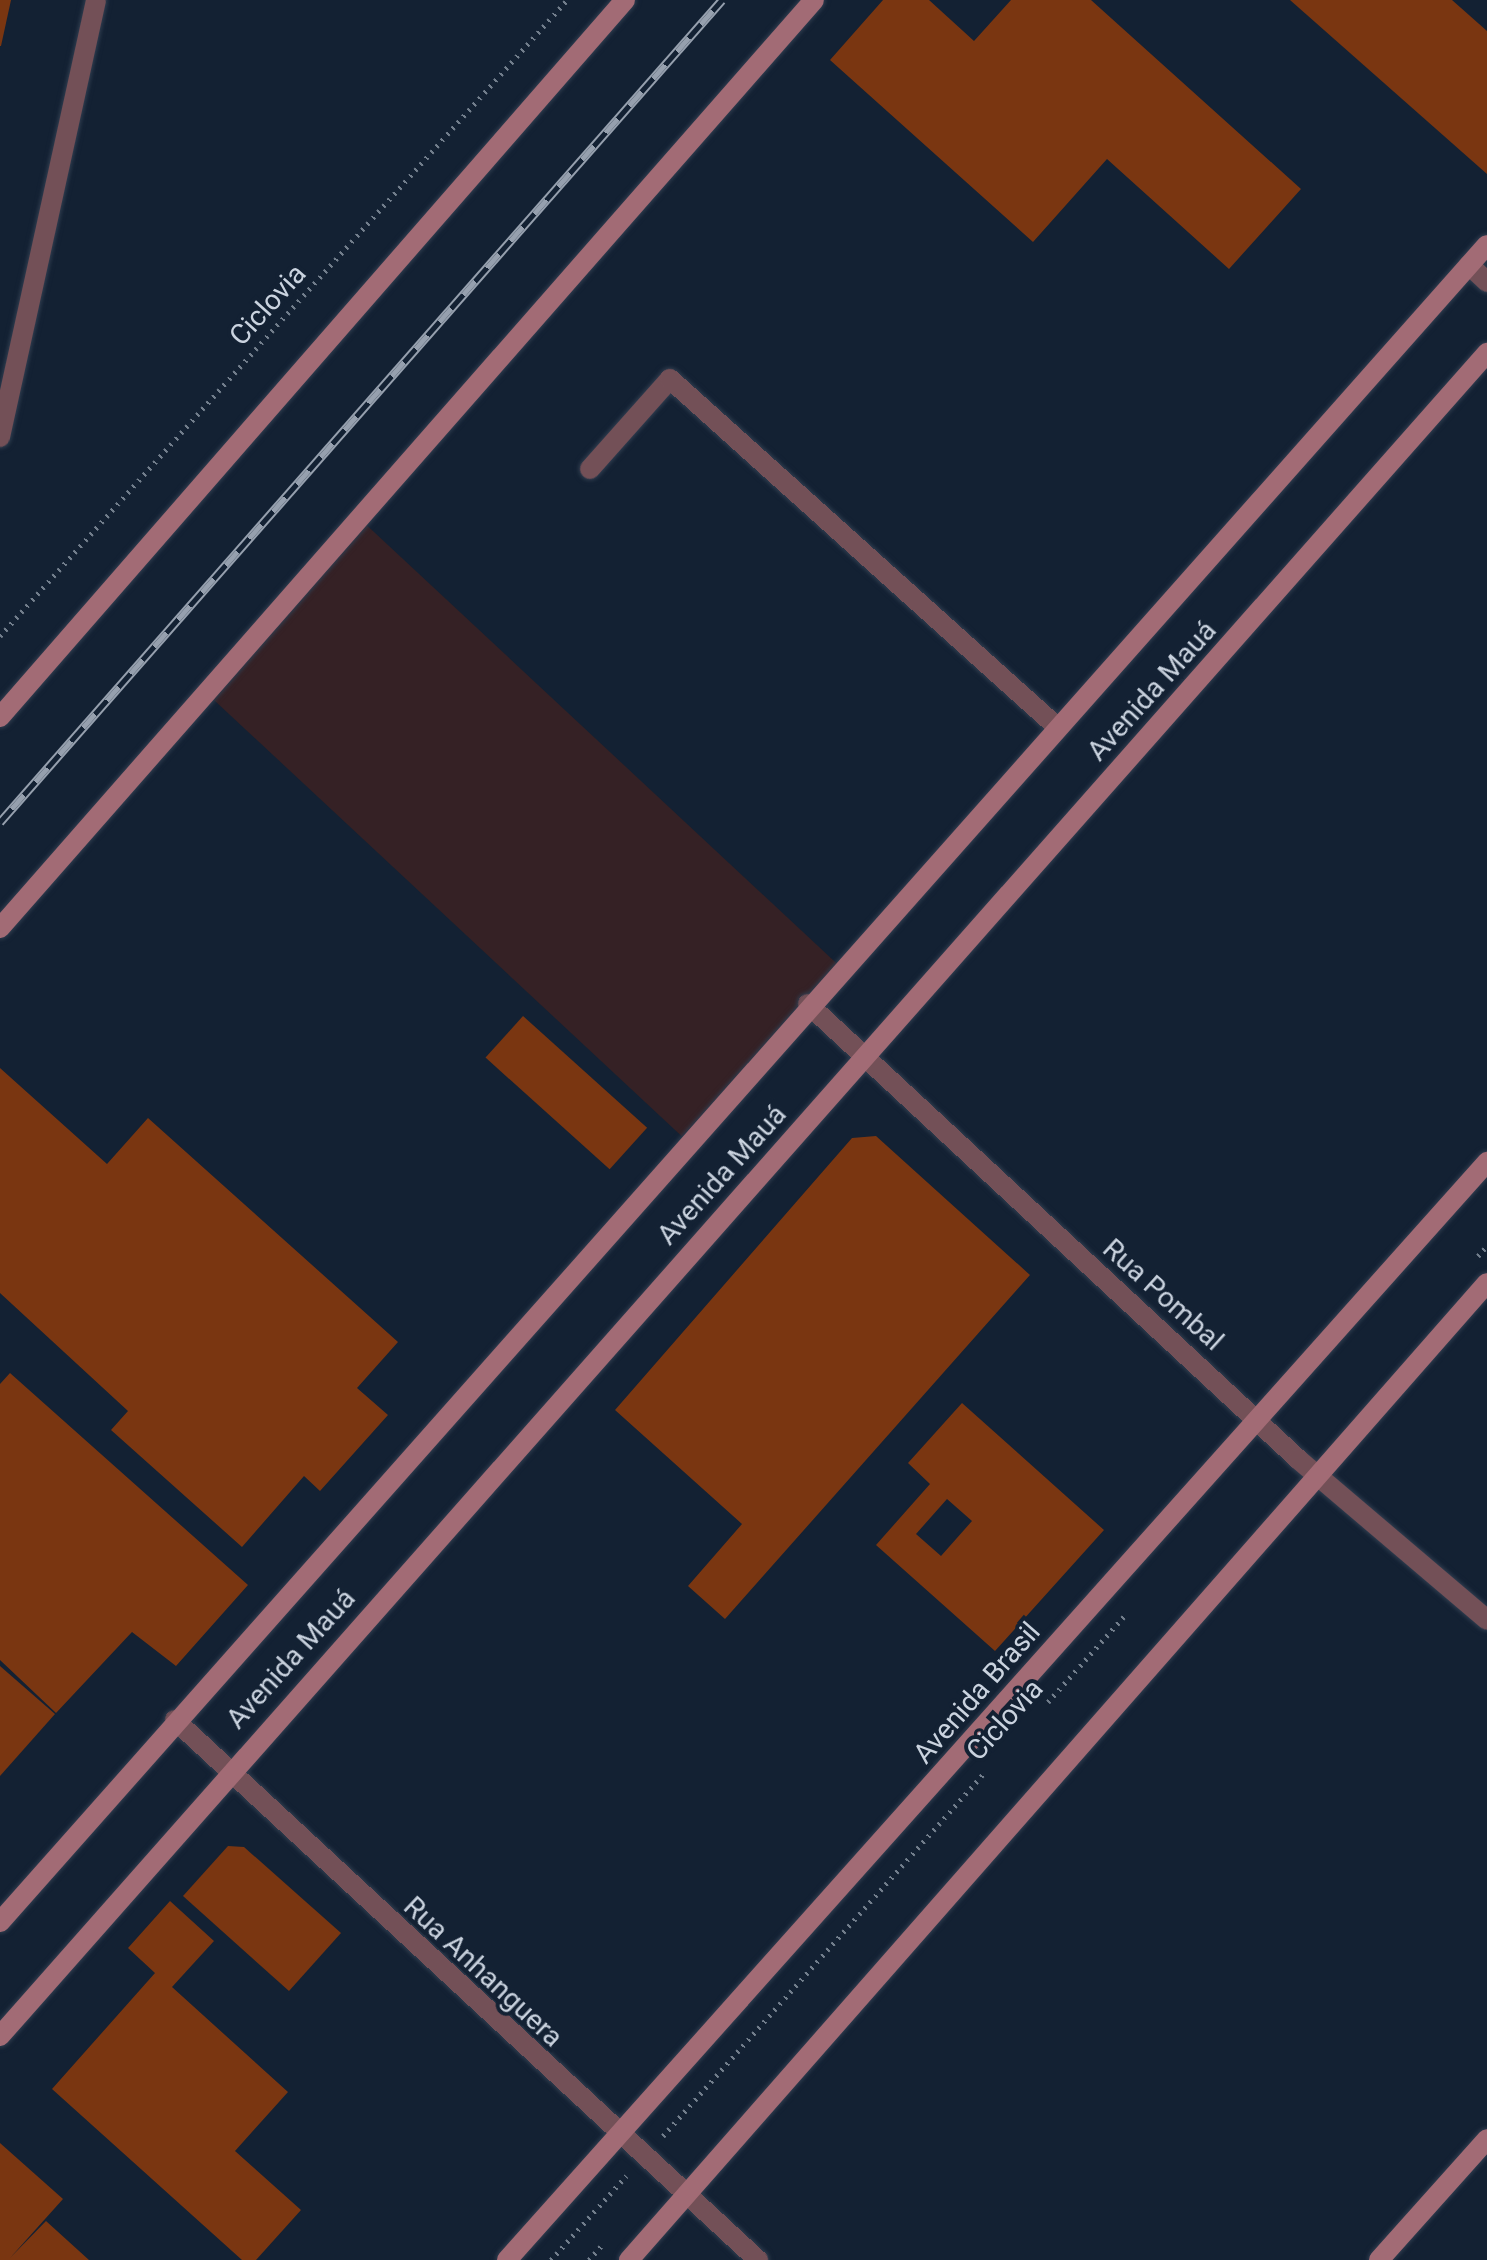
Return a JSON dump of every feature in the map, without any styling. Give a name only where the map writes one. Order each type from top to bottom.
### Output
[{"type":"main road","points":[[0,717],[625,0]]},
{"type":"main road","points":[[0,928],[814,0]]},
{"type":"main road","name":"Avenida Mauá","points":[[0,1922],[808,1004],[1487,245]]},
{"type":"main road","name":"Avenida Mauá","points":[[0,2036],[228,1772],[1487,353]]},
{"type":"main road","name":"Avenida Brasil","points":[[507,2260],[620,2139],[1487,1162]]},
{"type":"main road","points":[[629,2260],[1487,1283]]},
{"type":"main road","points":[[1379,2260],[1487,2139]]},
{"type":"street","points":[[0,437],[96,0]]},
{"type":"street","points":[[1469,265],[1487,282]]},
{"type":"street","points":[[590,469],[670,379],[1057,727]]},
{"type":"street","name":"Rua Pombal","points":[[808,1004],[863,1059],[1317,1474],[1487,1620]]},
{"type":"street","name":"Rua Anhanguera","points":[[175,1720],[620,2139],[758,2260]]},
{"type":"path","name":"Ciclovia","points":[[0,636],[567,0]]},
{"type":"path","name":"Ciclovia","points":[[1044,1707],[1135,1605]]},
{"type":"path","name":"Ciclovia","points":[[551,2260],[991,1766]]},
{"type":"shaded area","points":[[359,518],[840,967],[682,1136],[201,688]]},
{"type":"building","points":[[0,0],[11,0],[1,46],[0,46]]},
{"type":"building","points":[[883,0],[929,0],[974,41],[1011,0],[1091,0],[1301,189],[1229,269],[1107,159],[1033,242],[830,60]]},
{"type":"building","points":[[1290,0],[1452,0],[1487,31],[1487,174]]},
{"type":"building","points":[[523,1016],[647,1128],[610,1169],[486,1058]]},
{"type":"building","points":[[0,1068],[107,1164],[148,1118],[398,1342],[357,1388],[388,1415],[320,1491],[304,1476],[242,1547],[111,1430],[128,1411],[0,1293]]},
{"type":"building","points":[[876,1136],[1030,1275],[725,1619],[688,1586],[742,1524],[615,1410],[852,1138]]},
{"type":"building","points":[[10,1373],[248,1585],[176,1666],[132,1632],[56,1713],[0,1660],[0,1384]]},
{"type":"building","points":[[962,1403],[1104,1530],[995,1651],[876,1545],[930,1484],[908,1463]],"holes":[[[947,1499],[972,1521],[941,1556],[916,1534]]]},
{"type":"building","points":[[0,1666],[55,1714],[0,1776]]},
{"type":"building","points":[[228,1846],[244,1847],[341,1933],[289,1991],[183,1896]]},
{"type":"building","points":[[170,1901],[214,1941],[172,1987],[288,2092],[235,2151],[301,2210],[256,2260],[242,2260],[52,2089],[155,1973],[128,1948]]},
{"type":"building","points":[[0,2143],[63,2199],[10,2258],[46,2221],[89,2260],[0,2260]]},
{"type":"railway","points":[[0,822],[722,0]]}]
